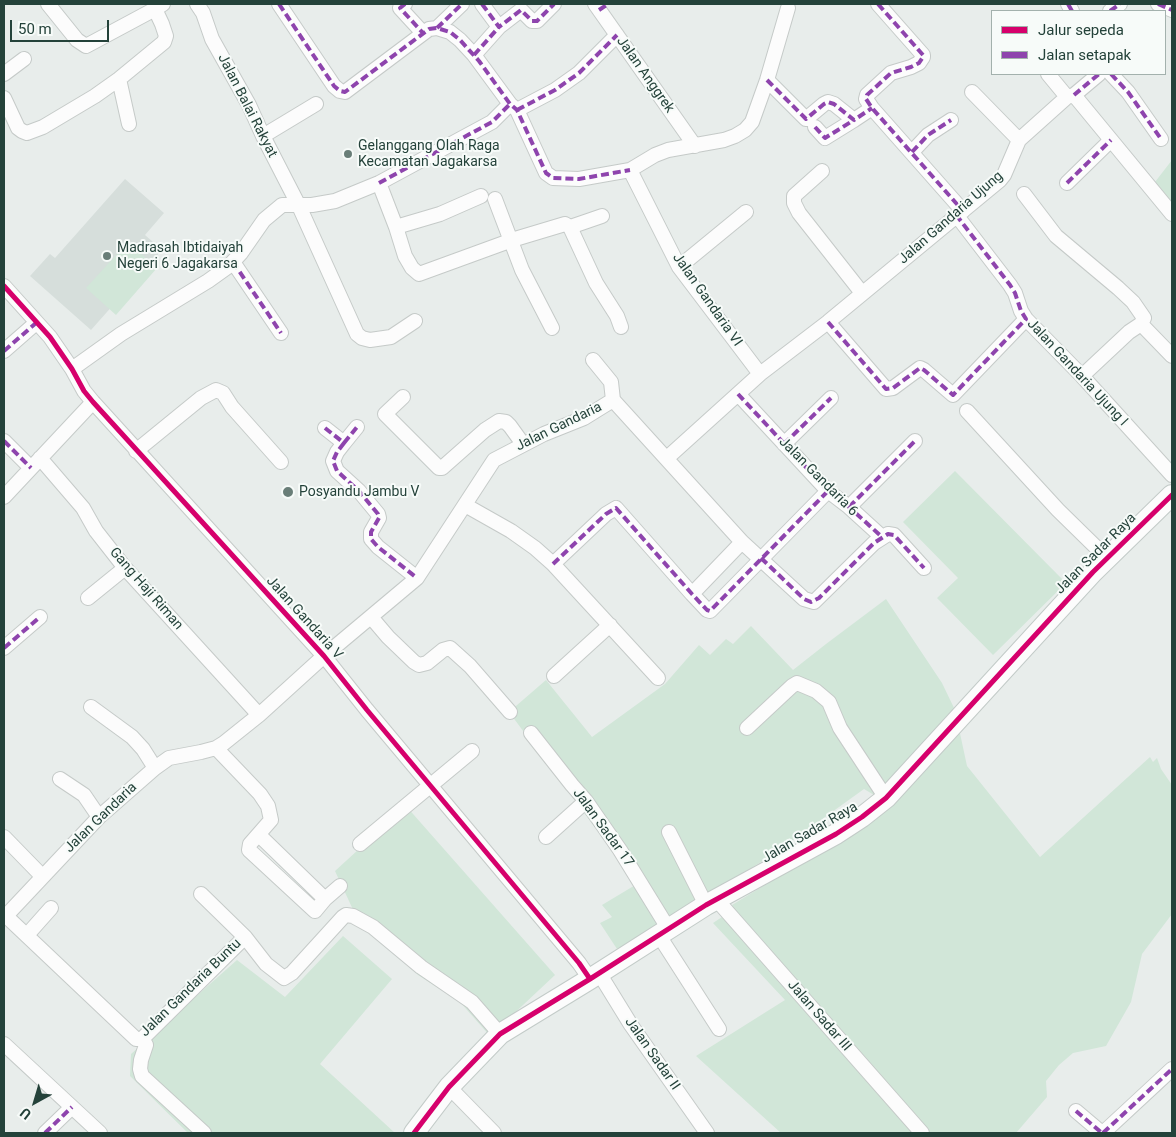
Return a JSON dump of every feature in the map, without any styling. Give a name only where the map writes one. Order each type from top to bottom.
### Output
[{"type":"street","points":[[4,98],[18,128],[28,134],[95,96],[119,79],[166,39],[159,6],[86,46],[77,40],[48,4]]},
{"type":"street","name":"Jalan Balai Rakyat","points":[[197,4],[203,13],[212,40],[249,104],[263,136],[299,206],[359,335],[370,340],[391,337],[415,321]]},
{"type":"street","points":[[279,4],[334,86],[340,91],[345,92],[432,28],[455,35],[474,56],[513,107],[544,170],[553,178],[579,179],[630,170],[655,155],[668,150],[713,142],[735,136],[745,130],[752,122],[767,80],[788,8]]},
{"type":"street","points":[[437,28],[462,4]]},
{"type":"street","points":[[482,4],[499,27]]},
{"type":"street","points":[[474,56],[499,27],[521,10],[532,21],[537,21],[554,4]]},
{"type":"street","points":[[815,127],[825,138],[854,120],[872,108],[866,99],[867,95],[891,73],[911,67],[924,57],[878,4]]},
{"type":"street","points":[[1158,4],[1172,11]]},
{"type":"street","points":[[401,5],[423,33]]},
{"type":"street","name":"Jalan Anggrek","points":[[601,6],[616,35],[695,146]]},
{"type":"street","points":[[72,369],[121,334],[208,282],[233,262],[257,228],[282,205],[299,206],[335,201],[379,183],[492,122],[513,107],[555,90],[579,73],[616,35]]},
{"type":"street","points":[[4,74],[24,59]]},
{"type":"street","points":[[1049,75],[1111,140],[1172,214]]},
{"type":"street","name":"Jalan Gandaria Ujung","points":[[862,293],[1004,175],[1018,140],[1098,75]]},
{"type":"street","points":[[1112,75],[1128,92],[1161,140]]},
{"type":"street","points":[[119,79],[128,124]]},
{"type":"street","points":[[767,80],[806,119],[828,102],[834,104],[854,120]]},
{"type":"street","points":[[972,92],[1018,140]]},
{"type":"street","points":[[263,136],[316,104]]},
{"type":"street","name":"Jalan Gandaria Ujung I","points":[[872,108],[912,152],[960,213],[1015,293],[1021,312],[1172,475]]},
{"type":"street","points":[[912,152],[928,134],[951,120]]},
{"type":"street","points":[[1067,183],[1111,140]]},
{"type":"street","name":"Jalan Gandaria VI","points":[[630,170],[679,267],[760,374]]},
{"type":"street","points":[[822,171],[794,196],[794,203],[799,213],[862,293],[828,322],[760,374],[667,458],[742,542],[804,599],[814,602],[882,537]]},
{"type":"street","points":[[379,183],[405,256],[412,268],[419,274],[510,240],[565,224],[570,227],[596,283],[622,327]]},
{"type":"street","points":[[1024,194],[1056,236],[1133,302],[1144,318],[1141,324],[1129,332],[1082,376]]},
{"type":"street","points":[[396,227],[488,197],[552,328]]},
{"type":"street","points":[[679,267],[746,212]]},
{"type":"street","points":[[570,227],[602,216]]},
{"type":"street","points":[[233,262],[281,333]]},
{"type":"street","name":"Jalan Gandaria V","points":[[4,286],[36,323],[50,336],[84,391],[93,402],[324,656],[578,963],[594,976]]},
{"type":"street","points":[[828,322],[886,389],[893,388],[920,368],[953,395],[1026,318]]},
{"type":"street","points":[[4,351],[36,323]]},
{"type":"street","points":[[1141,324],[1172,356]]},
{"type":"street","points":[[593,360],[611,382],[612,400]]},
{"type":"street","points":[[136,451],[201,398],[216,390],[224,393],[232,407],[281,462]]},
{"type":"street","name":"Jalan Gandaria 6","points":[[738,394],[828,491],[882,537],[888,534],[894,535],[924,568]]},
{"type":"street","points":[[403,397],[385,414],[439,468],[442,468],[485,430],[499,421],[506,422],[523,444]]},
{"type":"street","points":[[784,444],[831,398]]},
{"type":"street","name":"Jalan Gandaria","points":[[5,917],[99,817],[154,768],[176,755],[216,748],[259,715],[324,656],[417,578],[494,460],[523,444],[584,418],[612,400],[667,458]]},
{"type":"street","points":[[4,497],[93,402]]},
{"type":"street","points":[[967,411],[1058,510],[1107,558]]},
{"type":"street","points":[[325,428],[344,443]]},
{"type":"street","points":[[357,428],[337,452],[333,461],[337,471],[359,491],[378,514],[379,518],[370,532],[371,539],[378,547],[417,578]]},
{"type":"street","points":[[4,441],[36,463]]},
{"type":"street","points":[[849,507],[915,441]]},
{"type":"street","name":"Gang Haji Riman","points":[[36,463],[83,508],[96,532],[125,568],[259,715]]},
{"type":"street","points":[[553,564],[616,508],[692,594],[710,611],[828,491]]},
{"type":"street","name":"Jalan Sadar Raya","points":[[414,1133],[449,1087],[500,1034],[711,902],[836,834],[886,798],[963,723],[1107,558],[1169,504]]},
{"type":"street","points":[[466,505],[511,531],[553,564],[658,678]]},
{"type":"street","points":[[692,594],[742,542]]},
{"type":"street","points":[[88,598],[125,568]]},
{"type":"street","points":[[4,648],[40,617]]},
{"type":"street","points":[[371,617],[388,637],[419,665],[427,663],[443,650],[450,648],[470,666],[510,712]]},
{"type":"street","points":[[554,676],[610,625]]},
{"type":"street","points":[[747,728],[792,686],[798,683],[816,691],[829,702],[840,728],[886,798]]},
{"type":"street","points":[[91,707],[132,737],[143,749],[154,768]]},
{"type":"street","name":"Jalan Sadar 17","points":[[530,734],[586,801],[620,850],[663,931],[720,1029]]},
{"type":"street","points":[[216,748],[260,794],[268,806],[271,820],[259,836],[250,844],[249,850],[315,910],[340,886]]},
{"type":"street","points":[[360,844],[472,750]]},
{"type":"street","points":[[60,779],[84,795],[99,817]]},
{"type":"street","points":[[546,837],[586,801]]},
{"type":"street","name":"Jalan Sadar III","points":[[669,832],[711,902],[922,1133]]},
{"type":"street","points":[[259,836],[325,899]]},
{"type":"street","points":[[4,837],[42,876]]},
{"type":"street","name":"Jalan Gandaria Buntu","points":[[5,917],[27,935],[132,1036],[136,1039],[142,1039],[245,937],[201,894]]},
{"type":"street","points":[[27,935],[51,908]]},
{"type":"street","points":[[245,937],[263,960],[284,978],[292,973],[346,914],[353,916],[373,927],[421,968],[472,1002],[500,1034]]},
{"type":"street","name":"Jalan Sadar II","points":[[594,976],[707,1133]]},
{"type":"street","points":[[142,1039],[146,1045],[141,1060],[140,1069],[142,1076],[204,1133]]},
{"type":"street","points":[[4,1044],[100,1133]]},
{"type":"street","points":[[1076,1111],[1103,1133],[1172,1069]]},
{"type":"street","points":[[449,1087],[494,1133]]},
{"type":"street","points":[[45,1133],[72,1107]]},
{"type":"shaded area","name":"Madrasah Ibtidaiyah Negeri 6 Jagakarsa","points":[[125,179],[164,213],[145,235],[162,250],[91,330],[30,276],[50,254],[55,258]]},
{"type":"green space","points":[[1172,160],[1172,203],[1155,182]]},
{"type":"green space","points":[[128,242],[157,268],[116,315],[86,288]]},
{"type":"green space","points":[[955,471],[1066,583],[993,655],[937,598],[958,578],[903,522]]},
{"type":"green space","points":[[886,599],[942,683],[955,710],[967,766],[1040,857],[1150,757],[1153,762],[1157,758],[1161,769],[1172,785],[1172,914],[1142,954],[1131,1002],[1106,1046],[1073,1053],[1059,1065],[1046,1081],[1047,1097],[1016,1133],[781,1133],[696,1056],[785,1000],[713,923],[734,909],[732,905],[837,841],[884,801],[864,789],[771,856],[617,949],[600,923],[612,917],[602,905],[637,884],[509,712],[546,680],[592,737],[665,684],[699,645],[710,655],[726,639],[733,644],[751,626],[793,670]]},
{"type":"green space","points":[[406,806],[555,975],[490,1036],[460,1002],[418,975],[370,932],[356,916],[335,871]]},
{"type":"green space","points":[[343,936],[392,979],[320,1064],[395,1133],[188,1133],[130,1076],[131,1054],[237,960],[285,997]]},
{"type":"marked path","points":[[279,4],[334,86],[340,91],[345,92],[429,29],[437,28],[450,32],[460,40],[479,61],[510,104],[517,110],[546,173],[553,178],[579,179],[630,170]]},
{"type":"marked path","points":[[405,4],[400,8],[423,33]]},
{"type":"marked path","points":[[437,28],[462,4]]},
{"type":"marked path","points":[[482,4],[499,27],[521,10],[532,21],[537,21],[554,4]]},
{"type":"marked path","points":[[599,10],[608,4]]},
{"type":"marked path","points":[[878,4],[923,57],[919,63],[891,73],[867,95],[866,99],[963,211]]},
{"type":"marked path","points":[[1068,4],[1071,10]]},
{"type":"marked path","points":[[1111,10],[1120,4]]},
{"type":"marked path","points":[[1158,4],[1172,10]]},
{"type":"marked path","points":[[474,55],[499,27]]},
{"type":"marked path","points":[[517,110],[555,90],[579,73],[617,35]]},
{"type":"marked path","points":[[1074,95],[1098,75]]},
{"type":"marked path","points":[[1112,75],[1128,92],[1161,139]]},
{"type":"marked path","points":[[767,80],[806,119],[828,102],[834,104],[854,120],[872,108]]},
{"type":"marked path","points":[[379,183],[492,122],[510,104]]},
{"type":"marked path","points":[[815,127],[825,138],[854,120]]},
{"type":"marked path","points":[[912,152],[928,135],[951,120]]},
{"type":"marked path","points":[[1067,183],[1111,140]]},
{"type":"marked path","points":[[828,322],[886,389],[893,388],[920,368],[953,395],[1026,319],[1010,285],[957,216]]},
{"type":"marked path","points":[[233,262],[281,333]]},
{"type":"marked path","points":[[4,351],[36,323]]},
{"type":"marked path","points":[[738,394],[828,491],[882,537]]},
{"type":"marked path","points":[[784,444],[831,398]]},
{"type":"marked path","points":[[344,443],[357,427]]},
{"type":"marked path","points":[[325,428],[344,443],[333,461],[337,471],[359,491],[378,514],[379,518],[371,532],[371,539],[378,547],[417,578]]},
{"type":"marked path","points":[[4,441],[31,468]]},
{"type":"marked path","points":[[849,507],[915,441]]},
{"type":"marked path","points":[[553,564],[606,514],[616,508],[692,594],[710,611],[828,491]]},
{"type":"marked path","points":[[761,558],[804,599],[811,602],[819,598],[874,543],[888,534],[894,535],[924,568]]},
{"type":"marked path","points":[[4,648],[40,617]]},
{"type":"marked path","points":[[1103,1133],[1172,1069]]},
{"type":"marked path","points":[[45,1133],[72,1107]]},
{"type":"marked path","points":[[1076,1111],[1102,1133]]},
{"type":"cycle path","points":[[4,286],[50,337],[93,402],[324,656],[579,963],[590,979]]},
{"type":"cycle path","points":[[414,1133],[449,1087],[500,1034],[706,905],[836,834],[886,798],[1093,572],[1172,495]]},
{"type":"place","name":"Gelanggang Olah Raga Kecamatan Jagakarsa","points":[[348,154]]},
{"type":"place","name":"Madrasah Ibtidaiyah Negeri 6 Jagakarsa","points":[[107,256]]},
{"type":"place","name":"Posyandu Jambu V","points":[[288,492]]}]
